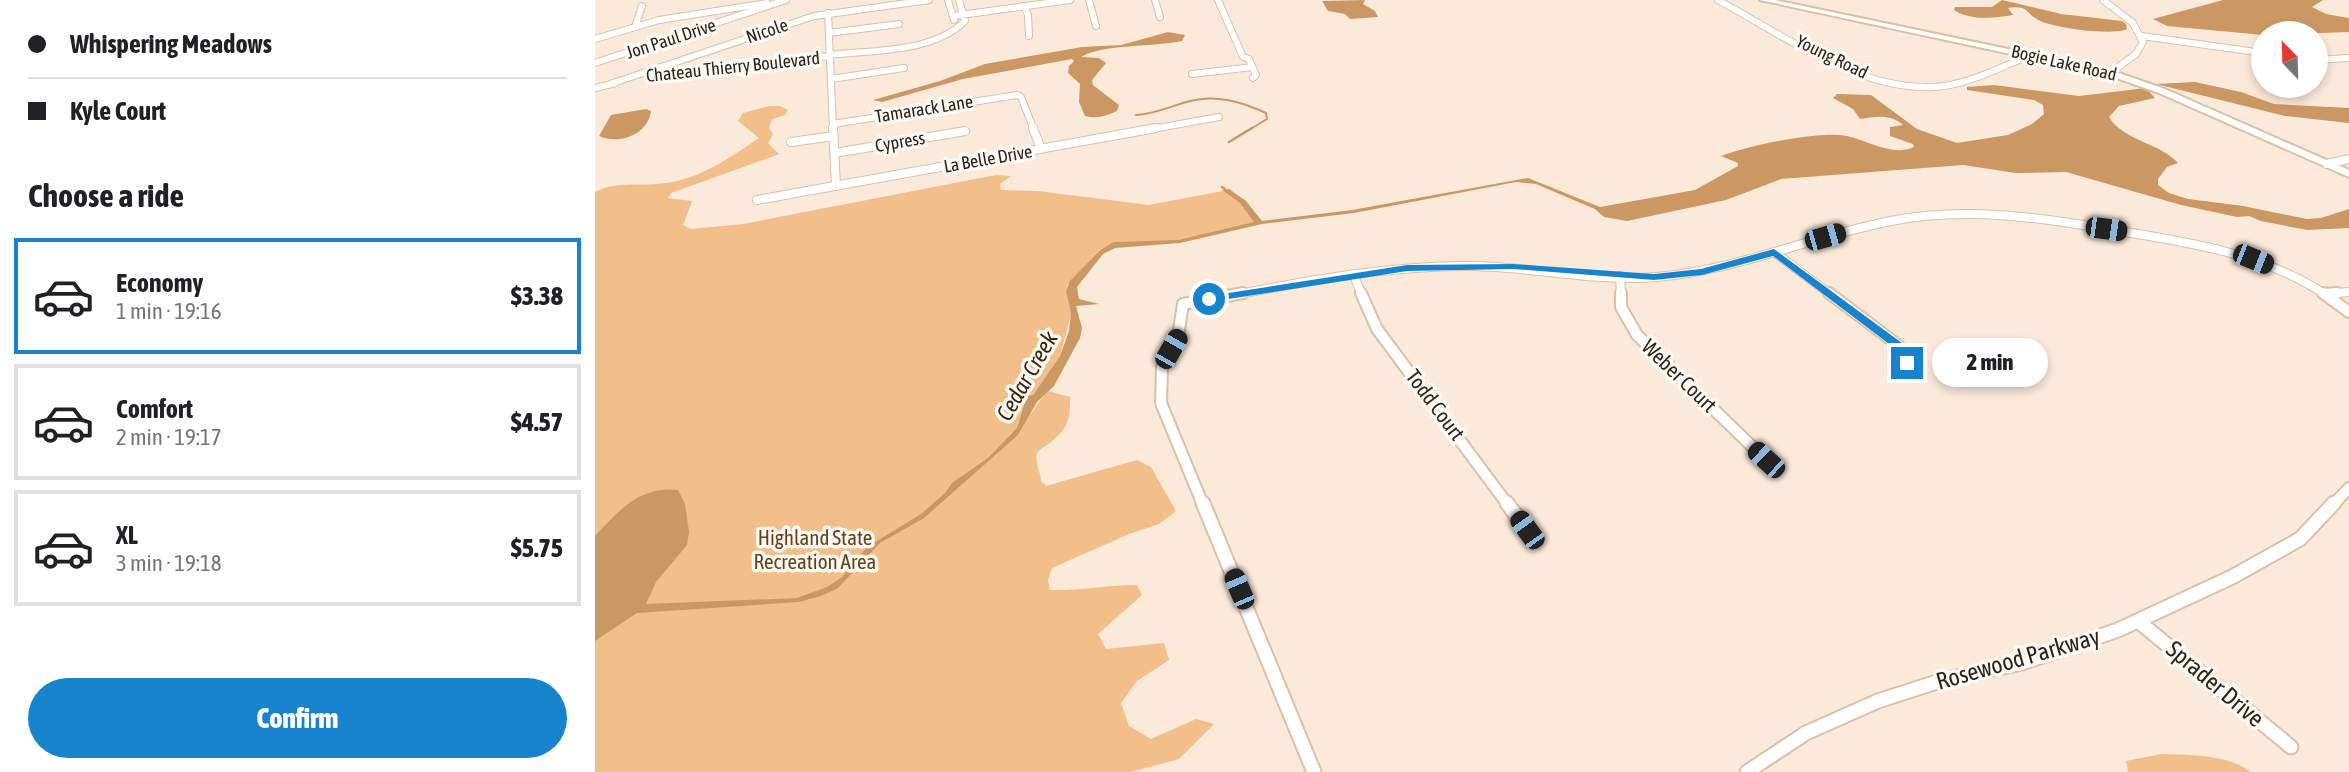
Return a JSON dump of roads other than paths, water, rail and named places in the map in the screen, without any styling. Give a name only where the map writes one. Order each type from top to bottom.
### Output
[{"type":"main road","name":"Bogie Lake Road","points":[[1764,0],[2110,72],[2154,88],[2349,174]]},
{"type":"street","points":[[595,39],[662,20],[786,0]]},
{"type":"street","name":"Jon Paul Drive","points":[[595,63],[786,0]]},
{"type":"street","name":"Nicole","points":[[610,84],[828,13],[929,0]]},
{"type":"street","points":[[906,44],[944,31],[953,24],[948,0]]},
{"type":"street","points":[[906,44],[952,33],[964,24],[959,0]]},
{"type":"street","points":[[953,16],[1070,0]]},
{"type":"street","points":[[1089,0],[1096,26]]},
{"type":"street","points":[[1155,0],[1160,17]]},
{"type":"street","points":[[1218,0],[1243,57],[1241,60],[1248,67],[1248,76],[1253,78],[1256,86]]},
{"type":"street","name":"Young Road","points":[[1717,0],[1850,69],[1903,84],[1935,87],[1954,84],[2032,55]]},
{"type":"street","points":[[2103,0],[2129,19],[2142,36],[2141,49],[2110,72]]},
{"type":"street","points":[[635,27],[642,6]]},
{"type":"street","points":[[1024,6],[1028,15],[1030,36]]},
{"type":"street","points":[[828,13],[836,186]]},
{"type":"street","points":[[829,33],[899,24]]},
{"type":"street","points":[[2142,36],[2251,51]]},
{"type":"street","name":"Chateau Thierry Boulevard","points":[[595,88],[678,71],[830,56],[906,44]]},
{"type":"street","points":[[2328,59],[2349,58]]},
{"type":"street","points":[[676,62],[678,71]]},
{"type":"street","points":[[1192,74],[1248,67]]},
{"type":"street","points":[[831,79],[904,68]]},
{"type":"street","name":"Tamarack Lane","points":[[833,124],[1014,95],[1021,97],[1041,149]]},
{"type":"street","name":"La Belle Drive","points":[[757,200],[1219,117]]},
{"type":"street","name":"Cypress","points":[[835,153],[965,131]]},
{"type":"street","points":[[791,142],[834,136]]},
{"type":"street","points":[[2327,164],[2349,159]]},
{"type":"street","points":[[1314,772],[1161,404],[1162,368],[1178,336],[1183,304],[1353,274],[1407,268],[1492,266],[1654,277],[1702,272],[1891,220],[1928,215],[2015,215],[2223,251],[2292,275],[2349,312]]},
{"type":"street","points":[[1774,252],[1898,345],[1907,369]]},
{"type":"street","name":"Todd Court","points":[[1353,274],[1377,329],[1527,530]]},
{"type":"street","name":"Weber Court","points":[[1621,276],[1622,307],[1637,335],[1766,460]]},
{"type":"street","points":[[2325,294],[2349,292]]},
{"type":"street","name":"Rosewood Parkway","points":[[1747,772],[1806,733],[1878,701],[1943,680],[2022,663],[2071,648],[2138,621],[2281,551],[2300,539],[2349,488]]},
{"type":"street","name":"Sprader Drive","points":[[2138,621],[2291,747]]},
{"type":"waterway","points":[[1136,115],[1200,99],[1219,99],[1266,113],[1267,119],[1249,130]]},
{"type":"waterway","points":[[1229,142],[1252,128]]},
{"type":"water label","name":"Cedar Creek","points":[[1027,376]]},
{"type":"park label","name":"Highland State Recreation Area","points":[[815,550]]}]
